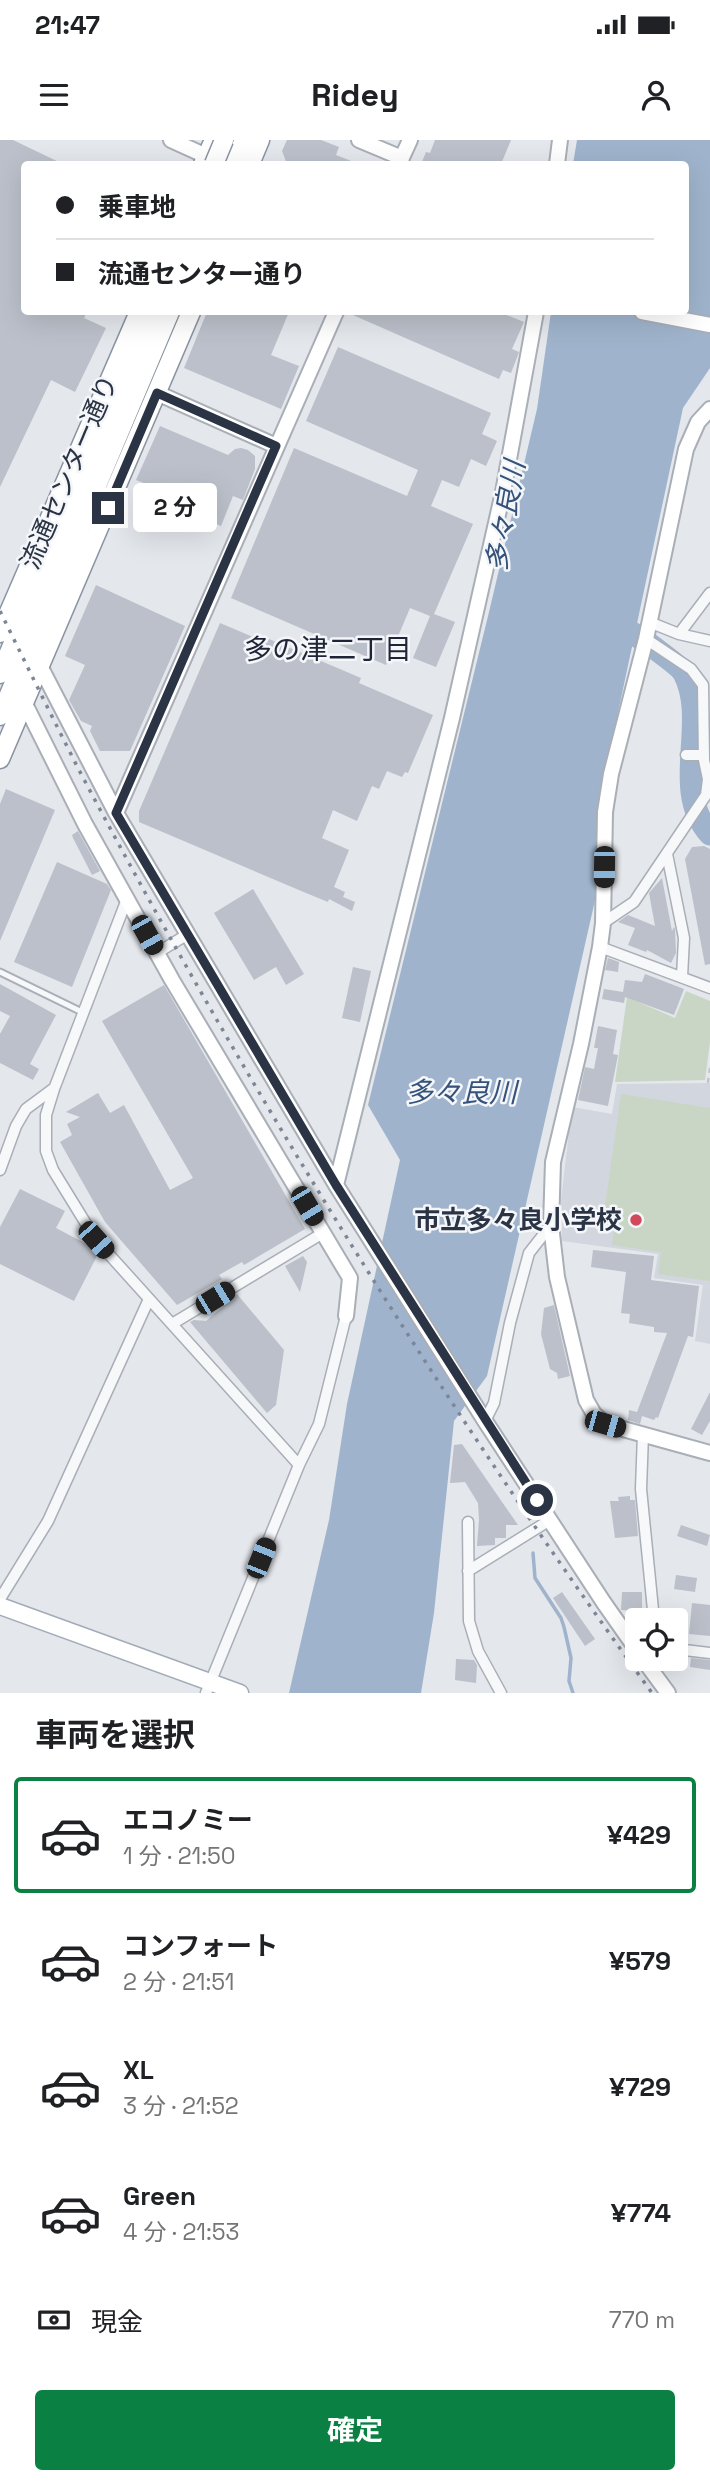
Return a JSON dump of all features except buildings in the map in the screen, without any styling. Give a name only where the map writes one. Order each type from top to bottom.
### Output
[{"type":"highway","points":[[208,161],[214,140]]},
{"type":"highway","points":[[209,161],[224,140]]},
{"type":"highway","points":[[234,161],[244,140]]},
{"type":"highway","points":[[251,161],[260,140]]},
{"type":"highway","name":"流通センター通り","points":[[0,633],[138,315]]},
{"type":"highway","points":[[0,716],[151,315]]},
{"type":"highway","points":[[0,674],[169,315]]},
{"type":"highway","name":"流通センター通り","points":[[0,759],[190,315]]},
{"type":"main road","points":[[0,1606],[208,1688],[240,1693]]},
{"type":"street","points":[[171,140],[206,161]]},
{"type":"street","points":[[359,140],[401,161],[410,140]]},
{"type":"street","points":[[557,161],[560,140]]},
{"type":"street","points":[[116,813],[335,315]]},
{"type":"street","points":[[336,1185],[452,718],[503,492],[535,315]]},
{"type":"street","points":[[658,315],[710,325]]},
{"type":"street","points":[[157,393],[276,446]]},
{"type":"street","points":[[710,409],[698,422],[686,449],[646,639],[611,774],[607,799],[600,947],[581,1044],[553,1162],[551,1225],[557,1277],[586,1399],[594,1413],[605,1424],[710,1453]]},
{"type":"street","points":[[679,634],[710,593]]},
{"type":"street","points":[[649,622],[679,634],[710,641]]},
{"type":"street","points":[[603,923],[634,902],[708,798],[703,685],[691,669],[646,639]]},
{"type":"street","points":[[39,664],[116,813],[336,1185],[550,1520],[625,1632]]},
{"type":"street","points":[[24,702],[85,824],[157,953],[350,1278],[346,1316],[319,1424],[299,1465],[208,1688]]},
{"type":"street","points":[[686,755],[706,759]]},
{"type":"street","points":[[667,855],[684,938],[682,977]]},
{"type":"street","points":[[127,899],[54,1089],[46,1115],[46,1151],[53,1170],[96,1240],[299,1465]]},
{"type":"street","points":[[157,953],[188,934]]},
{"type":"street","points":[[600,947],[710,988]]},
{"type":"street","points":[[0,1170],[16,1126],[26,1109],[54,1089]]},
{"type":"street","points":[[483,1416],[494,1403],[510,1323],[529,1253],[551,1225]]},
{"type":"street","points":[[172,1324],[323,1233]]},
{"type":"street","points":[[0,1599],[48,1521],[149,1298]]},
{"type":"street","points":[[643,1434],[641,1489],[653,1608]]},
{"type":"street","points":[[468,1571],[550,1520]]},
{"type":"street","points":[[468,1522],[469,1621],[478,1651],[501,1693]]},
{"type":"street","points":[[688,1650],[710,1653]]},
{"type":"street","points":[[652,1671],[668,1693]]},
{"type":"lane","points":[[0,972],[82,1012]]},
{"type":"path","points":[[710,1068],[710,1083]]},
{"type":"shaded area","name":"市立多々良小学校","points":[[710,1083],[710,1344],[695,1341],[703,1285],[654,1278],[658,1254],[562,1241],[561,1200],[572,1107],[612,1114],[617,1084]]},
{"type":"green space","points":[[686,991],[710,1001],[710,1042],[705,1080],[615,1082],[627,997],[675,1018]]},
{"type":"green space","name":"市立多々良小学校","points":[[621,1094],[710,1108],[710,1281],[658,1274],[661,1252],[612,1245],[615,1220],[604,1213]]},
{"type":"water","name":"多々良川","points":[[577,140],[710,140],[710,368],[683,408],[601,792],[596,896],[487,1376],[454,1421],[434,1613],[421,1693],[289,1693],[329,1520],[347,1404],[400,1160],[368,1105],[537,409],[551,315],[689,315],[689,161],[574,161]]},
{"type":"waterway","points":[[608,622],[640,638],[684,673],[691,692],[693,713],[693,796],[698,816],[710,834]]},
{"type":"waterway","points":[[533,1553],[535,1578],[564,1627],[571,1658],[569,1681],[573,1693]]},
{"type":"railway","points":[[0,611],[79,770],[143,890],[349,1242],[497,1470],[652,1693]]},
{"type":"place","name":"市立多々良小学校","points":[[636,1220]]},
{"type":"district","name":"多の津二丁目","points":[[328,649]]},
{"type":"route","points":[[108,508],[157,393],[276,446],[116,813],[336,1185],[537,1500]]}]
